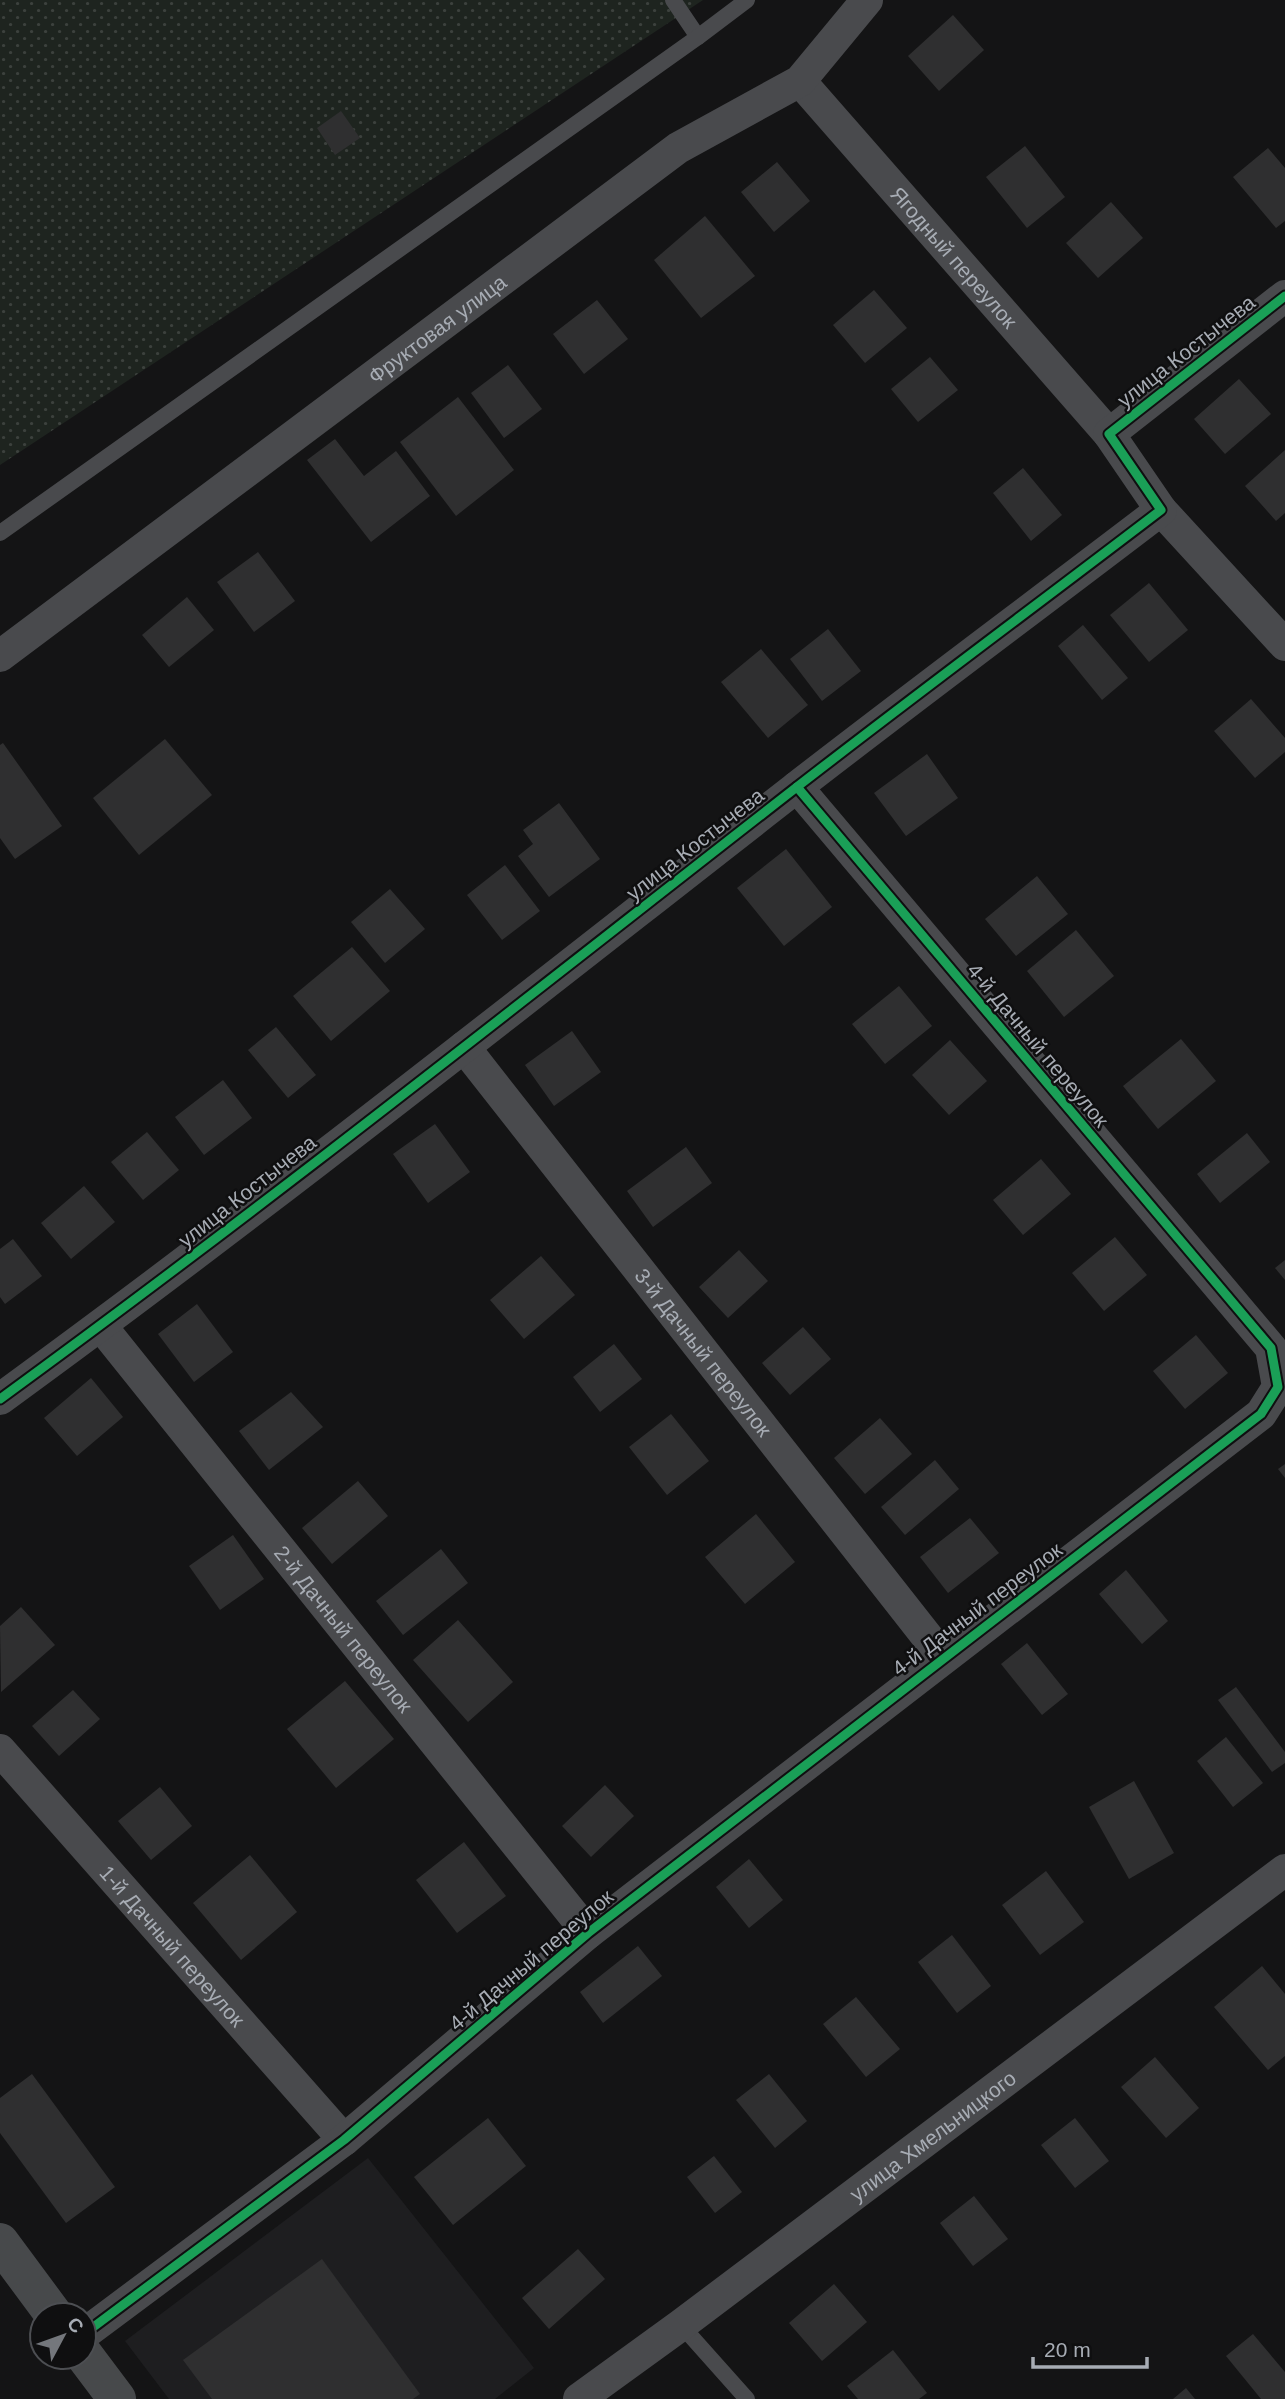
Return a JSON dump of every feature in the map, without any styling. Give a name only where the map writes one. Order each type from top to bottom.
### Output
[{"type":"main road","points":[[0,2242],[44,2301]]},
{"type":"main road","points":[[96,2371],[117,2399]]},
{"type":"street","name":"Фруктовая улица","points":[[0,656],[678,148],[800,81],[867,0]]},
{"type":"street","name":"Ягодный переулок","points":[[800,81],[1109,434]]},
{"type":"street","name":"улица Костычева","points":[[0,1399],[101,1326],[797,787],[1161,510],[1109,434],[1285,296]]},
{"type":"street","points":[[1161,510],[1285,645]]},
{"type":"street","name":"4-й Дачный переулок","points":[[98,2324],[344,2140],[588,1933],[1261,1414],[1278,1387],[1270,1348],[797,787]]},
{"type":"street","name":"3-й Дачный переулок","points":[[464,1047],[943,1657]]},
{"type":"street","name":"2-й Дачный переулок","points":[[101,1326],[588,1933]]},
{"type":"street","name":"1-й Дачный переулок","points":[[0,1750],[344,2140]]},
{"type":"street","name":"улица Хмельницкого","points":[[579,2399],[1285,1870]]},
{"type":"lane","points":[[673,0],[698,37]]},
{"type":"lane","points":[[0,533],[747,0]]},
{"type":"lane","points":[[681,2325],[747,2399]]},
{"type":"shaded area","points":[[0,0],[703,0],[0,465]]},
{"type":"shaded area","points":[[368,2158],[534,2368],[495,2399],[169,2399],[125,2341]]},
{"type":"building","points":[[953,15],[984,50],[939,91],[908,56]]},
{"type":"building","points":[[341,111],[360,138],[335,155],[317,128]]},
{"type":"building","points":[[1025,146],[1065,197],[1027,228],[986,177]]},
{"type":"building","points":[[1268,148],[1285,168],[1285,221],[1276,228],[1233,177]]},
{"type":"building","points":[[777,162],[810,201],[774,232],[741,192]]},
{"type":"building","points":[[1111,202],[1143,238],[1098,278],[1066,243]]},
{"type":"building","points":[[705,216],[755,276],[701,318],[654,260]]},
{"type":"building","points":[[874,290],[907,328],[865,363],[833,325]]},
{"type":"building","points":[[597,300],[628,339],[584,374],[553,334]]},
{"type":"building","points":[[930,357],[958,390],[918,422],[891,389]]},
{"type":"building","points":[[508,365],[542,409],[504,438],[471,393]]},
{"type":"building","points":[[1239,379],[1271,414],[1225,454],[1194,419]]},
{"type":"building","points":[[458,397],[514,470],[456,516],[400,442]]},
{"type":"building","points":[[335,439],[364,476],[396,451],[430,496],[371,542],[307,460]]},
{"type":"building","points":[[1285,450],[1285,513],[1276,521],[1245,486]]},
{"type":"building","points":[[1023,468],[1062,515],[1031,541],[993,493]]},
{"type":"building","points":[[258,552],[295,601],[254,632],[217,582]]},
{"type":"building","points":[[1149,583],[1188,630],[1149,662],[1110,615]]},
{"type":"building","points":[[187,597],[214,630],[169,667],[142,635]]},
{"type":"building","points":[[1083,625],[1128,678],[1102,700],[1058,646]]},
{"type":"building","points":[[828,629],[861,671],[822,701],[790,659]]},
{"type":"building","points":[[761,649],[808,705],[768,738],[721,682]]},
{"type":"building","points":[[1251,699],[1285,738],[1285,752],[1255,778],[1214,731]]},
{"type":"building","points":[[165,739],[212,795],[139,855],[93,798]]},
{"type":"building","points":[[3,743],[62,826],[15,859],[0,838],[0,745]]},
{"type":"building","points":[[927,754],[958,798],[906,836],[874,793]]},
{"type":"building","points":[[559,803],[600,859],[549,897],[518,856],[533,844],[523,830]]},
{"type":"building","points":[[786,849],[832,907],[784,946],[737,888]]},
{"type":"building","points":[[505,865],[540,911],[502,940],[467,895]]},
{"type":"building","points":[[1037,876],[1068,914],[1016,956],[985,919]]},
{"type":"building","points":[[390,889],[425,929],[385,963],[351,922]]},
{"type":"building","points":[[1076,930],[1114,976],[1064,1017],[1027,971]]},
{"type":"building","points":[[352,947],[390,991],[331,1041],[293,996]]},
{"type":"building","points":[[899,986],[932,1026],[885,1064],[852,1024]]},
{"type":"building","points":[[276,1027],[316,1075],[288,1098],[248,1050]]},
{"type":"building","points":[[572,1031],[601,1072],[554,1106],[525,1065]]},
{"type":"building","points":[[1181,1039],[1216,1081],[1158,1129],[1123,1086]]},
{"type":"building","points":[[950,1040],[987,1081],[949,1115],[912,1075]]},
{"type":"building","points":[[223,1080],[252,1118],[204,1155],[175,1117]]},
{"type":"building","points":[[435,1124],[470,1172],[428,1203],[393,1154]]},
{"type":"building","points":[[147,1132],[179,1170],[143,1200],[111,1162]]},
{"type":"building","points":[[1247,1133],[1270,1162],[1220,1203],[1197,1174]]},
{"type":"building","points":[[686,1147],[712,1183],[653,1227],[627,1191]]},
{"type":"building","points":[[1041,1159],[1071,1194],[1023,1235],[993,1200]]},
{"type":"building","points":[[84,1186],[115,1222],[71,1259],[41,1223]]},
{"type":"building","points":[[1115,1237],[1147,1275],[1104,1311],[1072,1273]]},
{"type":"building","points":[[13,1239],[42,1276],[5,1304],[0,1297],[0,1249]]},
{"type":"building","points":[[739,1250],[768,1281],[728,1318],[699,1287]]},
{"type":"building","points":[[541,1256],[575,1295],[524,1339],[490,1300]]},
{"type":"building","points":[[1285,1260],[1285,1280],[1275,1268]]},
{"type":"building","points":[[197,1304],[233,1352],[194,1382],[158,1334]]},
{"type":"building","points":[[803,1327],[831,1359],[790,1395],[762,1363]]},
{"type":"building","points":[[1196,1335],[1228,1373],[1185,1409],[1153,1371]]},
{"type":"building","points":[[614,1344],[642,1379],[600,1412],[573,1377]]},
{"type":"building","points":[[91,1378],[123,1417],[77,1456],[44,1418]]},
{"type":"building","points":[[291,1392],[323,1427],[269,1470],[239,1431]]},
{"type":"building","points":[[671,1414],[709,1461],[667,1495],[629,1447]]},
{"type":"building","points":[[880,1418],[912,1454],[865,1494],[834,1458]]},
{"type":"building","points":[[935,1460],[959,1489],[905,1535],[881,1507]]},
{"type":"building","points":[[1285,1464],[1285,1478],[1278,1469]]},
{"type":"building","points":[[358,1481],[388,1516],[332,1564],[302,1528]]},
{"type":"building","points":[[756,1514],[795,1562],[745,1604],[705,1557]]},
{"type":"building","points":[[970,1518],[999,1553],[948,1593],[920,1557]]},
{"type":"building","points":[[233,1535],[264,1579],[220,1610],[189,1566]]},
{"type":"building","points":[[441,1549],[468,1583],[403,1635],[376,1601]]},
{"type":"building","points":[[1126,1570],[1168,1621],[1142,1644],[1099,1594]]},
{"type":"building","points":[[21,1607],[55,1645],[1,1692],[0,1626]]},
{"type":"building","points":[[458,1620],[513,1682],[468,1722],[413,1660]]},
{"type":"building","points":[[1027,1643],[1068,1694],[1042,1715],[1001,1664]]},
{"type":"building","points":[[345,1681],[394,1739],[336,1788],[287,1729]]},
{"type":"building","points":[[1236,1687],[1285,1752],[1285,1763],[1272,1772],[1218,1700]]},
{"type":"building","points":[[73,1690],[100,1719],[59,1756],[32,1726]]},
{"type":"building","points":[[1226,1737],[1263,1783],[1233,1807],[1197,1761]]},
{"type":"building","points":[[1134,1781],[1174,1853],[1129,1879],[1089,1807]]},
{"type":"building","points":[[605,1785],[634,1816],[591,1857],[562,1826]]},
{"type":"building","points":[[160,1787],[192,1826],[151,1860],[118,1821]]},
{"type":"building","points":[[464,1842],[506,1896],[457,1933],[416,1880]]},
{"type":"building","points":[[250,1855],[297,1912],[241,1960],[193,1903]]},
{"type":"building","points":[[749,1859],[783,1900],[749,1928],[716,1887]]},
{"type":"building","points":[[1046,1871],[1084,1922],[1040,1955],[1002,1905]]},
{"type":"building","points":[[952,1935],[991,1986],[957,2013],[918,1962]]},
{"type":"building","points":[[638,1946],[662,1976],[603,2023],[580,1992]]},
{"type":"building","points":[[1262,1966],[1285,1994],[1285,2056],[1268,2070],[1214,2007]]},
{"type":"building","points":[[856,1997],[900,2049],[866,2077],[823,2024]]},
{"type":"building","points":[[1155,2057],[1199,2108],[1166,2138],[1121,2087]]},
{"type":"building","points":[[32,2074],[115,2187],[66,2223],[0,2133],[0,2098]]},
{"type":"building","points":[[769,2074],[807,2121],[775,2148],[736,2100]]},
{"type":"building","points":[[488,2118],[526,2166],[453,2225],[414,2177]]},
{"type":"building","points":[[1075,2118],[1109,2161],[1075,2188],[1041,2145]]},
{"type":"building","points":[[714,2156],[742,2192],[715,2213],[687,2177]]},
{"type":"building","points":[[974,2196],[1008,2239],[973,2266],[940,2223]]},
{"type":"building","points":[[578,2249],[605,2279],[549,2329],[522,2298]]},
{"type":"building","points":[[322,2259],[420,2394],[413,2399],[212,2399],[183,2360]]},
{"type":"building","points":[[834,2284],[867,2322],[822,2361],[789,2323]]},
{"type":"building","points":[[1253,2334],[1285,2372],[1285,2399],[1261,2399],[1226,2356]]},
{"type":"building","points":[[893,2350],[927,2393],[919,2399],[858,2399],[847,2386]]},
{"type":"building","points":[[1186,2388],[1195,2399],[1173,2399]]},
{"type":"cycle path","points":[[0,1399],[300,1174],[839,755],[1161,510],[1109,434],[1285,296]]},
{"type":"cycle path","points":[[98,2324],[344,2140],[588,1933],[1261,1414],[1278,1387],[1271,1348],[797,787]]}]
